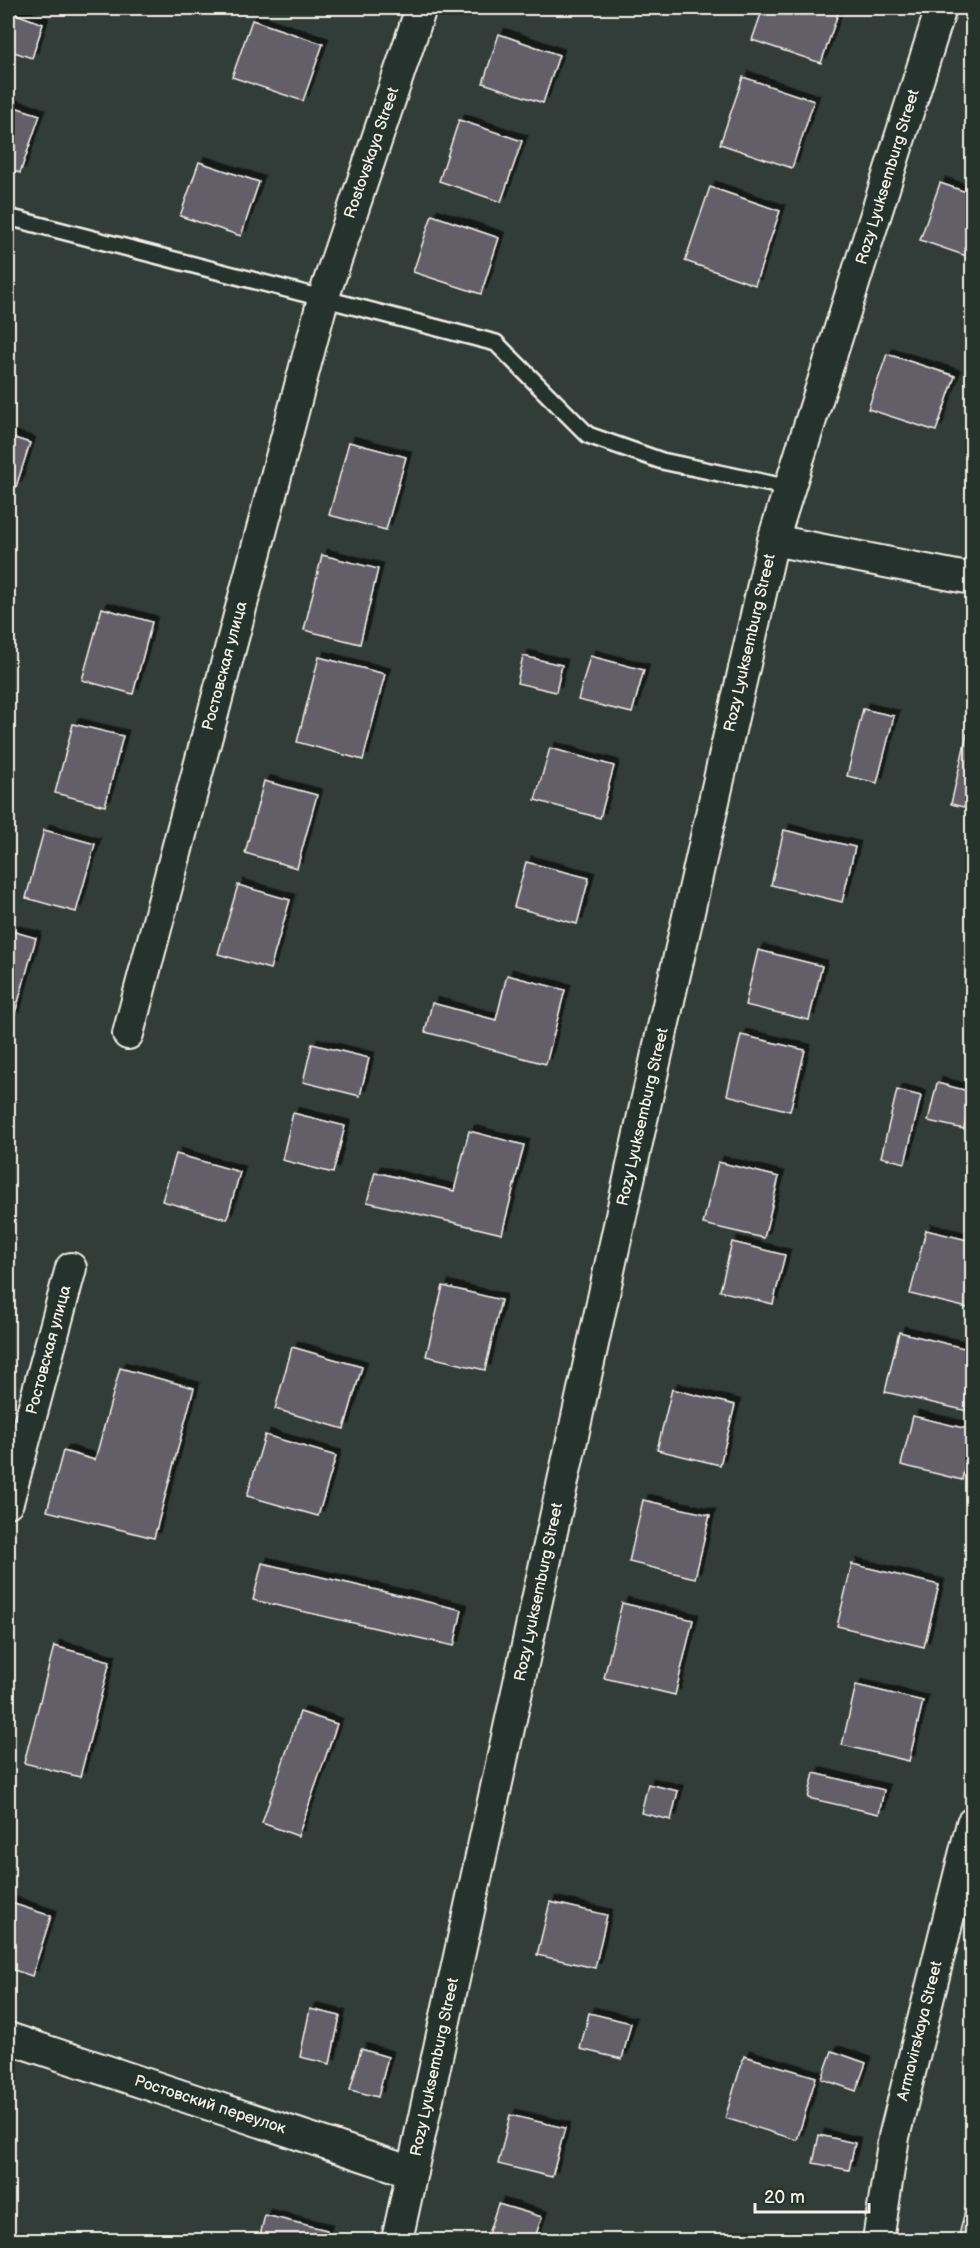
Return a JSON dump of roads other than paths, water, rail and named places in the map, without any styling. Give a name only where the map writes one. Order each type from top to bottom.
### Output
[{"type":"street","name":"Rostovskaya Street","points":[[323,299],[421,8]]},
{"type":"street","name":"Rozy Lyuksemburg Street","points":[[397,2241],[642,1120],[773,540],[941,8]]},
{"type":"street","name":"Ростовская улица","points":[[128,1034],[323,299]]},
{"type":"street","points":[[773,540],[972,579]]},
{"type":"street","name":"Ростовская улица","points":[[8,1502],[71,1268]]},
{"type":"street","name":"Armavirskaya Street","points":[[878,2241],[894,2137],[972,1823]]},
{"type":"street","name":"Ростовский переулок","points":[[8,2038],[412,2172]]},
{"type":"lane","points":[[8,217],[496,343],[588,435],[662,461],[790,488]]}]
